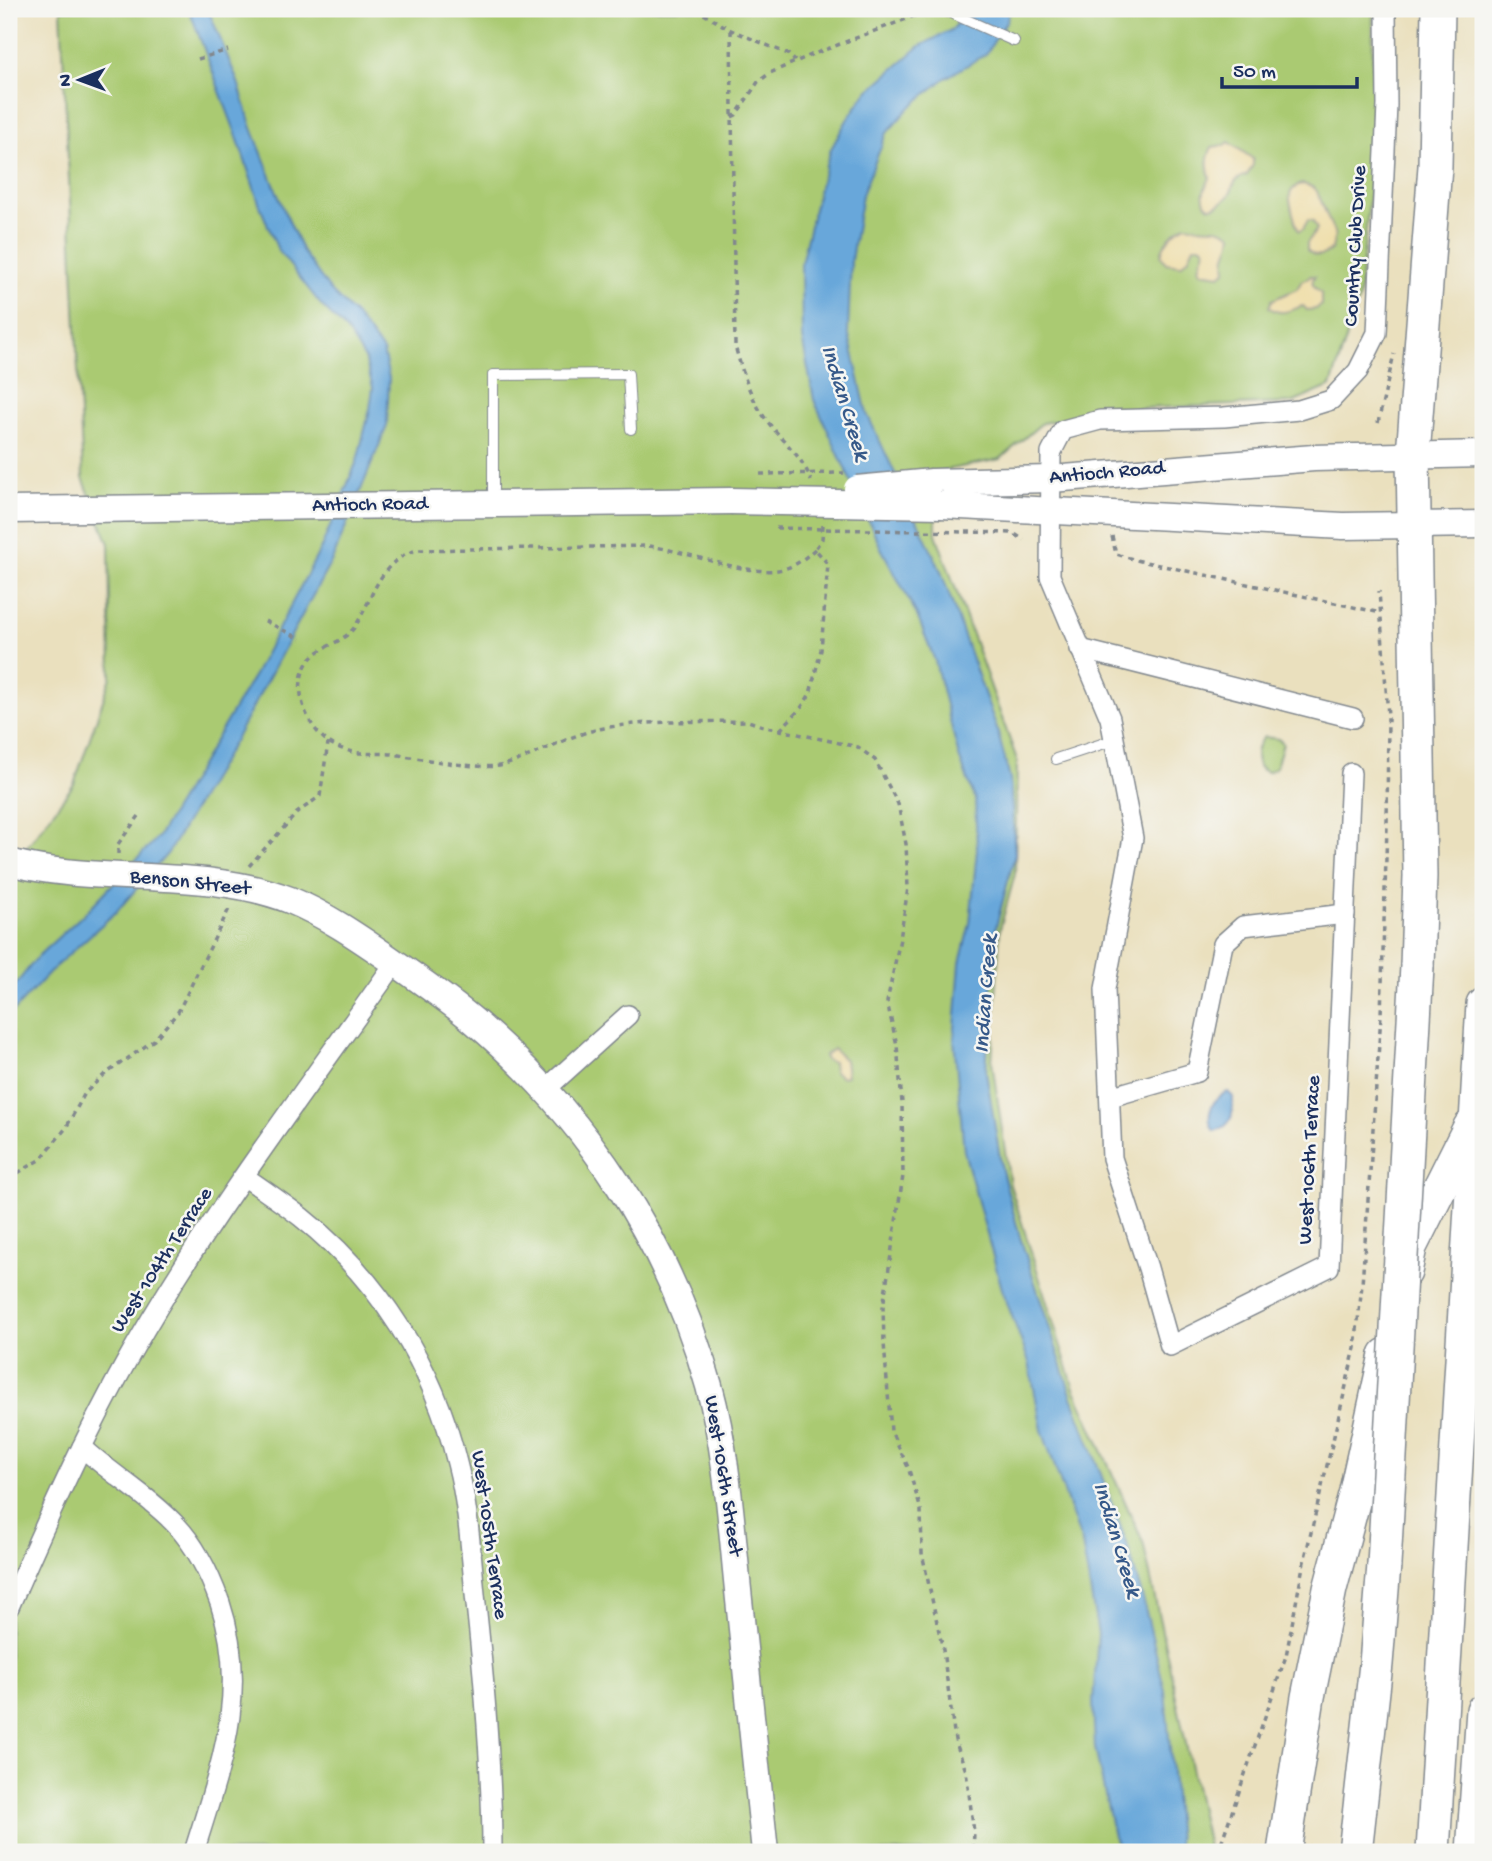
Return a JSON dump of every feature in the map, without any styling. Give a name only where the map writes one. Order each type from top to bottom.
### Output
[{"type":"highway","points":[[1354,1852],[1376,1664],[1384,1565],[1417,966],[1420,876],[1413,455],[1435,166],[1438,9]]},
{"type":"highway","points":[[1433,1852],[1483,1004]]},
{"type":"highway","points":[[1284,1852],[1299,1746],[1330,1589],[1356,1491],[1410,1247],[1477,1112]]},
{"type":"highway","points":[[1473,1852],[1483,1710]]},
{"type":"main road","name":"Antioch Road","points":[[9,510],[732,501],[937,493],[1261,461],[1472,454]]},
{"type":"main road","name":"Antioch Road","points":[[937,493],[1050,510],[1329,526],[1472,524]]},
{"type":"main road","name":"Benson Street","points":[[9,862],[38,869],[238,887],[287,899],[318,913],[395,963]]},
{"type":"main road","name":"West 106th Street","points":[[395,963],[454,1004],[499,1042],[567,1112],[613,1173],[667,1269],[687,1318],[709,1386],[719,1435],[731,1520],[765,1852]]},
{"type":"street","name":"Country Club Drive","points":[[1051,480],[1051,453],[1063,430],[1100,420],[1224,418],[1299,410],[1331,400],[1358,371],[1377,333],[1387,105],[1385,9]]},
{"type":"street","name":"West 106th Terrace","points":[[1051,480],[1050,576],[1110,718],[1133,838],[1105,989],[1112,1158],[1170,1346],[1329,1268],[1351,773]]},
{"type":"street","points":[[1080,649],[1353,718]]},
{"type":"street","points":[[1110,1097],[1197,1072],[1223,944],[1243,926],[1345,914]]},
{"type":"street","name":"West 104th Terrace","points":[[9,1607],[82,1447],[144,1332],[186,1263],[395,963]]},
{"type":"street","points":[[546,1089],[628,1015]]},
{"type":"street","name":"West 105th Terrace","points":[[245,1177],[302,1219],[345,1257],[373,1290],[400,1326],[428,1377],[446,1419],[465,1501],[487,1713],[492,1787],[492,1852]]},
{"type":"street","points":[[82,1447],[103,1467],[162,1510],[177,1526],[199,1556],[214,1586],[227,1623],[233,1658],[231,1719],[219,1770],[194,1852]]},
{"type":"lane","points":[[942,9],[1014,41]]},
{"type":"lane","points":[[494,490],[493,375],[628,374],[631,429]]},
{"type":"lane","points":[[1056,760],[1114,740]]},
{"type":"path","points":[[695,9],[731,30],[788,54],[795,61]]},
{"type":"path","points":[[732,117],[758,82],[770,73],[934,9]]},
{"type":"path","points":[[731,30],[735,346],[742,372],[763,415],[808,470]]},
{"type":"path","points":[[198,59],[228,50]]},
{"type":"path","points":[[760,474],[853,473]]},
{"type":"path","points":[[776,528],[1013,533],[1024,541]]},
{"type":"path","points":[[824,529],[822,539],[803,560],[786,569],[770,572],[719,563],[673,548],[648,546],[407,552],[387,568],[377,582],[348,636],[315,654],[308,662],[300,695],[317,733],[338,748],[361,753],[502,766],[583,735],[612,727],[748,720],[858,747],[875,761],[898,804],[906,844],[908,888],[901,939],[887,1002],[897,1045],[902,1103],[902,1176],[883,1307],[891,1432],[908,1467],[921,1510],[922,1553],[943,1650],[955,1740],[966,1771],[974,1832],[973,1852]]},
{"type":"path","points":[[1112,534],[1116,554],[1136,560],[1382,613]]},
{"type":"path","points":[[780,730],[810,694],[821,650],[828,564],[815,549]]},
{"type":"path","points":[[265,621],[301,639]]},
{"type":"path","points":[[9,1178],[40,1160],[66,1128],[85,1093],[104,1075],[154,1040],[178,1012],[238,887],[242,873],[297,813],[320,796],[328,742]]},
{"type":"green space","points":[[61,9],[1373,9],[1372,171],[1359,299],[1331,386],[1292,403],[1144,408],[1042,423],[1000,459],[936,472],[936,534],[1017,760],[1015,874],[1000,929],[992,1062],[1010,1185],[1074,1388],[1143,1542],[1209,1852],[9,1852],[9,871],[74,784],[111,677],[109,544],[83,478]]},
{"type":"green space","points":[[1264,737],[1278,739],[1283,743],[1276,767],[1267,772],[1259,766],[1256,756]]},
{"type":"sand","points":[[1229,142],[1253,159],[1253,165],[1247,175],[1235,182],[1223,201],[1212,207],[1208,206],[1204,196],[1210,178],[1209,155],[1212,147]]},
{"type":"sand","points":[[1303,184],[1317,191],[1335,235],[1332,249],[1323,255],[1307,250],[1307,243],[1317,229],[1313,221],[1308,220],[1299,231],[1293,212],[1290,193]]},
{"type":"sand","points":[[1186,225],[1219,229],[1232,235],[1226,270],[1220,275],[1201,272],[1199,267],[1205,250],[1203,246],[1194,246],[1188,259],[1181,265],[1166,263],[1161,256],[1170,238]]},
{"type":"sand","points":[[1315,276],[1313,284],[1321,293],[1321,305],[1316,309],[1307,310],[1303,306],[1278,312],[1269,307],[1272,300],[1297,289],[1301,282]]},
{"type":"sand","points":[[833,1049],[845,1060],[847,1076],[842,1077],[834,1071],[833,1062],[826,1060],[824,1056]]},
{"type":"water","points":[[189,9],[208,9],[238,82],[252,128],[284,210],[303,252],[331,291],[356,316],[383,351],[389,378],[387,426],[333,558],[236,738],[168,853],[117,911],[57,965],[9,1016],[9,993],[39,955],[86,912],[158,837],[254,675],[322,546],[357,461],[370,409],[373,388],[365,359],[347,331],[322,306],[278,250]]},
{"type":"water","name":"Indian Creek","points":[[966,9],[1010,9],[1007,20],[986,54],[944,79],[909,108],[886,134],[862,195],[851,260],[848,331],[867,414],[940,569],[997,729],[1010,779],[1015,854],[995,931],[986,1072],[1002,1170],[1020,1237],[1072,1397],[1127,1544],[1144,1603],[1165,1691],[1179,1852],[1121,1852],[1114,1837],[1095,1748],[1093,1702],[1098,1634],[1082,1543],[1042,1430],[1029,1362],[1002,1289],[964,1151],[954,1039],[960,963],[970,923],[977,849],[975,799],[959,757],[935,661],[916,613],[881,548],[814,400],[802,338],[801,263],[831,149],[866,93],[920,46],[953,29]]},
{"type":"water","points":[[1228,1092],[1233,1097],[1231,1119],[1225,1126],[1214,1131],[1210,1120],[1211,1108],[1218,1098]]}]
